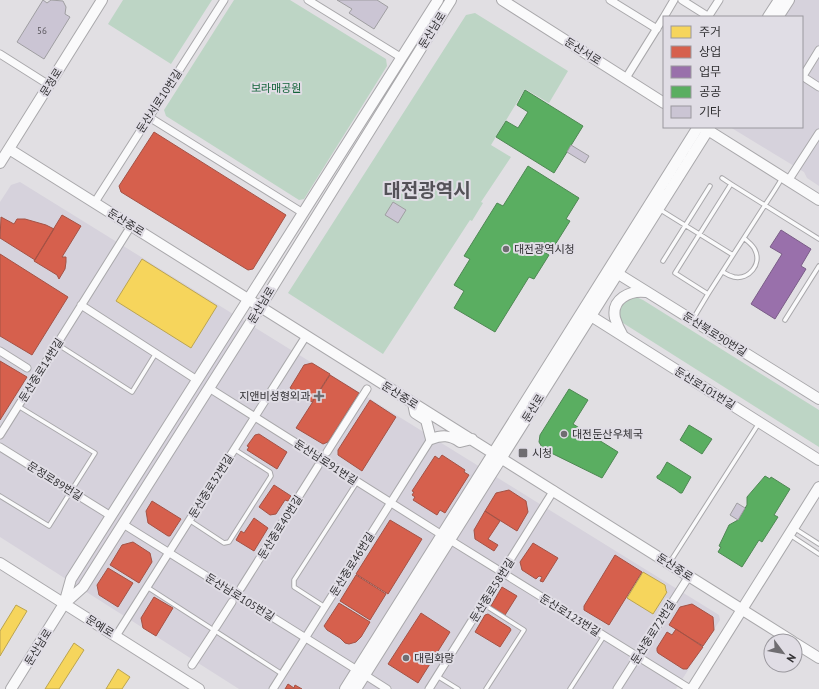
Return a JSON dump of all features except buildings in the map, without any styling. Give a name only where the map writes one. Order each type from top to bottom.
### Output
[{"type":"main road","name":"둔산남로","points":[[64,604],[71,579],[438,0]]},
{"type":"main road","name":"둔산남로","points":[[11,689],[64,604],[83,587],[260,307],[451,0]]},
{"type":"main road","name":"둔산서로","points":[[502,0],[663,101]]},
{"type":"main road","points":[[769,16],[779,0]]},
{"type":"main road","points":[[779,16],[789,0]]},
{"type":"main road","name":"문정로","points":[[0,163],[49,85],[97,2]]},
{"type":"main road","points":[[705,128],[819,200]]},
{"type":"main road","name":"둔산로","points":[[498,455],[591,316],[614,271],[658,208],[705,128]]},
{"type":"main road","name":"둔산로","points":[[345,689],[361,673],[705,128]]},
{"type":"main road","name":"둔산중로","points":[[9,149],[412,403],[554,490],[779,633]]},
{"type":"main road","name":"둔산북로90번길","points":[[614,271],[819,399]]},
{"type":"main road","points":[[623,336],[615,317],[615,309],[618,302],[628,293],[649,293]]},
{"type":"main road","name":"둔산로101번길","points":[[591,316],[819,460]]},
{"type":"main road","points":[[412,403],[416,413],[426,420],[431,439],[439,436],[452,437],[460,442],[472,439]]},
{"type":"main road","points":[[691,689],[819,487]]},
{"type":"main road","name":"문예로","points":[[0,563],[199,689]]},
{"type":"main road","points":[[803,648],[819,658]]},
{"type":"main road","name":"둔산로","points":[[356,689],[361,673]]},
{"type":"street","name":"둔산서로10번길","points":[[94,202],[224,0]]},
{"type":"street","points":[[308,0],[402,58]]},
{"type":"street","points":[[610,0],[657,29]]},
{"type":"street","points":[[665,16],[674,0]]},
{"type":"street","points":[[682,0],[706,16]]},
{"type":"street","points":[[709,16],[719,0]]},
{"type":"street","points":[[626,78],[663,19]]},
{"type":"street","points":[[803,74],[819,50]]},
{"type":"street","points":[[0,54],[49,85]]},
{"type":"street","points":[[803,77],[819,86]]},
{"type":"street","points":[[149,117],[303,213]]},
{"type":"street","points":[[786,179],[819,133]]},
{"type":"street","name":"둔산중로14번길","points":[[0,435],[131,226]]},
{"type":"street","points":[[81,305],[197,380]]},
{"type":"street","name":"둔산중로32번길","points":[[116,636],[306,336]]},
{"type":"street","points":[[0,351],[27,368]]},
{"type":"street","name":"둔산남로91번길","points":[[209,388],[446,538]]},
{"type":"street","points":[[327,452],[366,389]]},
{"type":"street","name":"둔산중로46번길","points":[[273,689],[431,439]]},
{"type":"street","name":"문정로89번길","points":[[0,447],[111,516]]},
{"type":"street","name":"둔산중로40번길","points":[[241,588],[318,466]]},
{"type":"street","name":"둔산중로58번길","points":[[429,689],[554,490]]},
{"type":"street","name":"둔산남로105번길","points":[[123,524],[386,689]]},
{"type":"street","name":"둔산로123번길","points":[[446,538],[691,689]]},
{"type":"street","name":"둔산중로72번길","points":[[617,689],[689,576]]},
{"type":"street","points":[[192,665],[232,602]]},
{"type":"lane","points":[[722,178],[819,239]]},
{"type":"lane","points":[[692,320],[765,205],[786,179]]},
{"type":"lane","points":[[708,294],[675,273],[732,184]]},
{"type":"lane","points":[[663,261],[710,186]]},
{"type":"lane","points":[[658,208],[733,255]]},
{"type":"lane","points":[[723,272],[735,277],[741,277],[748,275],[753,270],[756,265],[756,254],[754,248],[744,238]]},
{"type":"lane","points":[[784,320],[819,266]]},
{"type":"lane","points":[[57,344],[132,392],[157,353]]},
{"type":"lane","points":[[0,496],[49,526],[95,453],[18,406]]},
{"type":"lane","points":[[669,563],[759,422]]},
{"type":"lane","points":[[189,520],[224,543],[229,542],[271,476],[270,472],[234,449]]},
{"type":"lane","points":[[325,607],[294,588],[294,580],[357,482]]},
{"type":"lane","points":[[791,531],[819,544]]},
{"type":"lane","points":[[791,531],[819,554]]},
{"type":"lane","points":[[147,587],[282,674]]},
{"type":"lane","points":[[483,604],[524,630],[486,689]]},
{"type":"lane","points":[[570,689],[604,636]]},
{"type":"lane","points":[[438,676],[458,689]]},
{"type":"shaded area","points":[[794,0],[819,0],[819,186],[807,178],[804,172],[732,128],[803,128],[803,16],[784,16]]},
{"type":"shaded area","points":[[20,182],[719,615],[720,620],[676,689],[239,689],[0,537],[0,202],[11,185]]},
{"type":"green space","points":[[123,0],[212,0],[171,64],[108,24]]},
{"type":"green space","name":"보라매공원","points":[[234,0],[290,0],[386,59],[387,66],[304,199],[299,200],[166,116],[164,110]]},
{"type":"green space","points":[[475,13],[568,71],[549,103],[525,89],[491,145],[511,157],[481,202],[483,203],[472,221],[470,220],[383,354],[288,293],[466,15]]},
{"type":"green space","points":[[636,297],[819,410],[819,447],[623,323],[620,314],[621,304],[626,299]]},
{"type":"place","name":"대전광역시청","points":[[506,249]]},
{"type":"place","name":"지앤비성형외과","points":[[319,396]]},
{"type":"place","name":"대전둔산우체국","points":[[564,434]]},
{"type":"place","name":"시청","points":[[523,453]]},
{"type":"place","name":"대림화랑","points":[[406,658]]},
{"type":"district","name":"대전광역시","points":[[427,190]]}]
